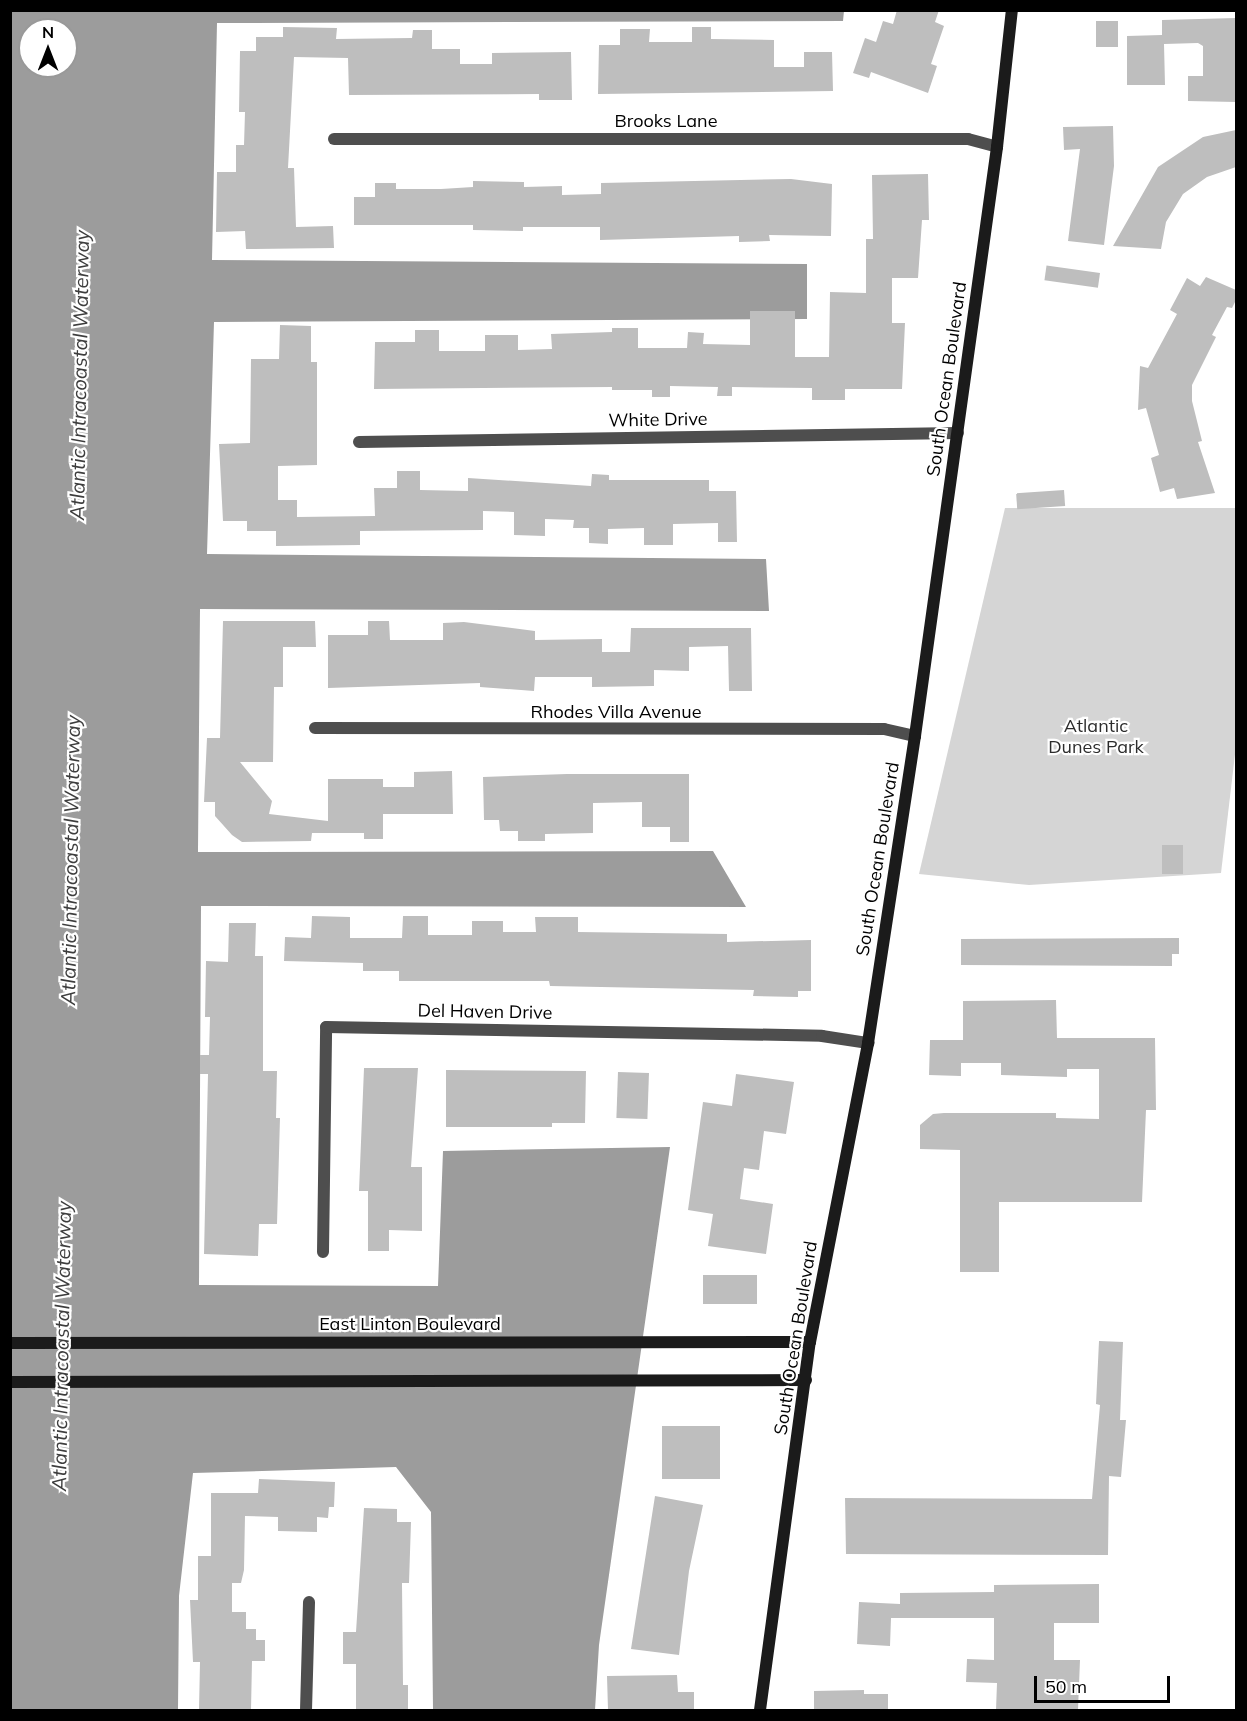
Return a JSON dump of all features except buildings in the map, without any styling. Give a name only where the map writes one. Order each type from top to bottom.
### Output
[{"type":"main road","name":"South Ocean Boulevard","points":[[759,1710],[810,1342],[867,1043],[915,736],[997,147],[1012,10]]},
{"type":"main road","name":"East Linton Boulevard","points":[[10,1343],[810,1342]]},
{"type":"main road","points":[[10,1382],[806,1380]]},
{"type":"street","name":"Brooks Lane","points":[[334,139],[968,139],[997,147]]},
{"type":"street","name":"White Drive","points":[[359,442],[958,433]]},
{"type":"street","name":"Rhodes Villa Avenue","points":[[315,728],[884,729],[915,736]]},
{"type":"street","name":"Del Haven Drive","points":[[323,1252],[326,1027],[822,1035],[867,1043]]},
{"type":"street","points":[[306,1710],[309,1602]]},
{"type":"green space","name":"Atlantic Dunes Park","points":[[1005,508],[1236,508],[1236,746],[1221,873],[1029,885],[919,874]]},
{"type":"water","name":"Atlantic Intracoastal Waterway","points":[[11,11],[844,11],[843,21],[217,23],[212,260],[807,264],[807,319],[214,322],[207,554],[766,559],[769,611],[200,609],[198,852],[713,851],[746,907],[201,906],[199,1285],[438,1286],[443,1151],[670,1147],[599,1645],[595,1710],[433,1710],[431,1512],[396,1467],[193,1473],[179,1596],[178,1710],[11,1710]]}]
